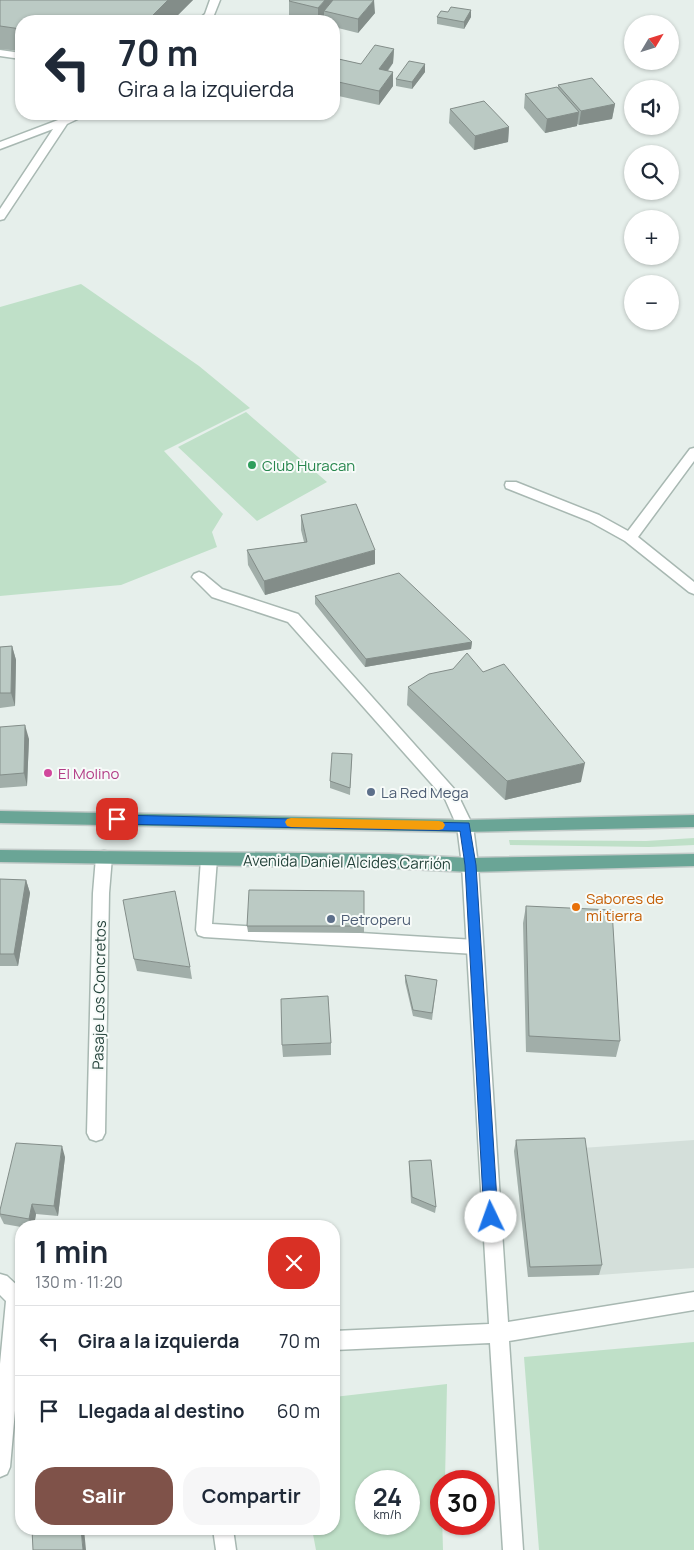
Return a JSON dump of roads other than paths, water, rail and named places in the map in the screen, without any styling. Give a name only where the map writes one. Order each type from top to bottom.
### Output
[{"type":"main road","points":[[0,817],[465,826],[694,821]]},
{"type":"main road","name":"Avenida Daniel Alcides Carrión","points":[[0,856],[389,861],[470,865],[694,860]]},
{"type":"street","points":[[208,15],[214,0]]},
{"type":"street","points":[[0,53],[15,55]]},
{"type":"street","points":[[0,146],[68,120]]},
{"type":"street","points":[[0,217],[63,122]]},
{"type":"street","points":[[630,538],[694,452]]},
{"type":"street","points":[[511,485],[594,518],[630,538],[694,589]]},
{"type":"street","points":[[199,577],[217,594],[292,618],[308,633],[450,795],[465,826],[470,865],[498,1334],[514,1550]]},
{"type":"street","name":"Pasaje Los Concretos","points":[[96,1133],[101,893],[104,857]]},
{"type":"street","points":[[209,859],[204,930],[474,947]]},
{"type":"street","points":[[0,1283],[15,1296]]},
{"type":"street","points":[[340,1342],[498,1334],[694,1302]]},
{"type":"street","points":[[0,1467],[15,1308]]},
{"type":"street","points":[[225,1535],[226,1550]]},
{"type":"place","name":"Club Huracan","points":[[252,465]]},
{"type":"place","name":"El Molino","points":[[48,773]]},
{"type":"place","name":"La Red Mega","points":[[371,792]]},
{"type":"place","name":"Sabores de mi tierra","points":[[576,907]]},
{"type":"place","name":"Petroperu","points":[[331,919]]}]
